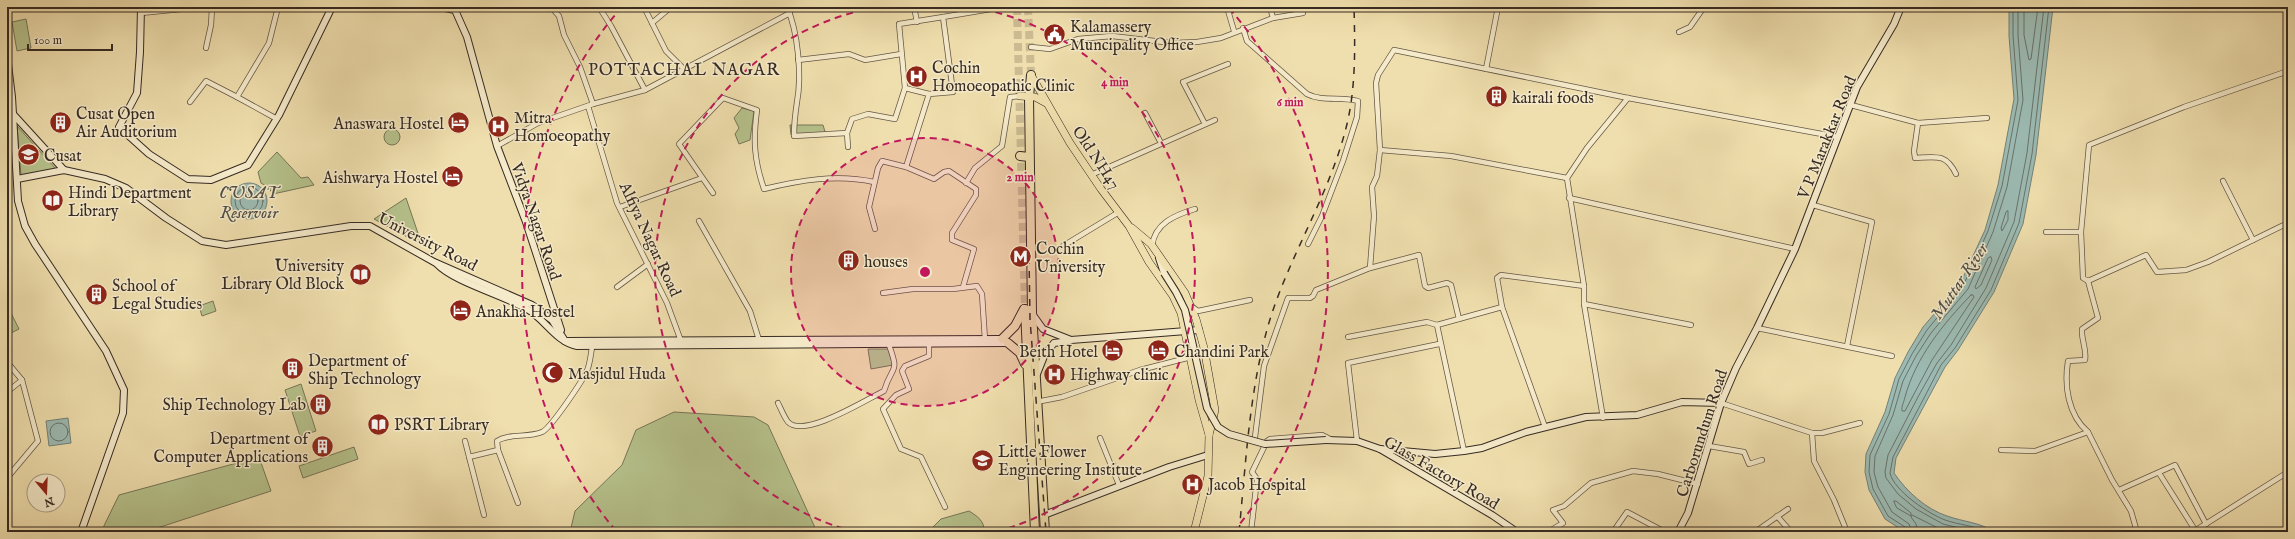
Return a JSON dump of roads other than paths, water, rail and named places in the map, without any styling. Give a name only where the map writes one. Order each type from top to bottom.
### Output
[{"type":"highway","points":[[1030,75],[1024,97],[1029,157],[1028,310],[1045,532]]},
{"type":"highway","points":[[1020,156],[1029,157]]},
{"type":"highway","points":[[1027,368],[1020,353],[1005,341],[1028,310]]},
{"type":"highway","points":[[1029,337],[1027,368],[1035,532]]},
{"type":"main road","points":[[141,10],[137,93],[119,127],[149,154],[188,179],[211,180],[248,165],[277,119],[332,7]]},
{"type":"main road","name":"Vidya Nagar Road","points":[[440,7],[456,8],[467,37],[497,146],[526,222],[565,341]]},
{"type":"main road","name":"V P Marakkar Road","points":[[1780,279],[1795,249],[1813,205],[1858,87],[1894,24],[1901,7]]},
{"type":"main road","points":[[7,56],[9,113],[17,179],[18,201],[25,226],[35,244],[106,351],[124,390],[123,413],[80,532]]},
{"type":"main road","name":"Old NH47","points":[[1030,75],[1091,175],[1129,226],[1142,251],[1173,296],[1185,330],[1199,400],[1209,435]]},
{"type":"main road","points":[[1024,97],[1040,99],[1046,103]]},
{"type":"main road","points":[[9,113],[64,170]]},
{"type":"main road","points":[[17,179],[64,170]]},
{"type":"main road","name":"University Road","points":[[64,170],[105,179],[126,188],[166,218],[202,241],[226,244],[365,224],[434,262],[532,305],[552,320],[565,341]]},
{"type":"main road","name":"Old NH47","points":[[1129,226],[1151,245],[1185,293],[1190,305],[1199,330],[1214,410],[1209,435]]},
{"type":"main road","points":[[1142,251],[1151,245]]},
{"type":"main road","points":[[1158,255],[1164,273]]},
{"type":"main road","points":[[1149,262],[1164,273]]},
{"type":"main road","name":"Glass Factory Road","points":[[1164,273],[1185,310],[1206,405],[1214,422],[1229,434],[1265,444],[1329,440],[1357,441],[1380,449],[1492,515],[1517,532]]},
{"type":"main road","name":"Carborundum Road","points":[[1678,532],[1688,513],[1698,484],[1721,403],[1736,368],[1758,328],[1780,279]]},
{"type":"main road","points":[[1028,310],[1043,329],[1057,336],[1071,340]]},
{"type":"main road","points":[[1034,381],[1044,354],[1054,343],[1071,340],[1199,330]]},
{"type":"main road","points":[[578,343],[759,340],[1005,341]]},
{"type":"main road","points":[[565,341],[592,347],[929,345],[1005,341]]},
{"type":"main road","points":[[1380,449],[1435,454],[1464,451],[1482,448],[1545,427],[1586,417],[1603,418],[1637,414],[1682,402],[1721,403]]},
{"type":"main road","points":[[1194,532],[1208,476],[1209,435]]},
{"type":"main road","points":[[1044,515],[1169,466],[1208,455]]},
{"type":"street","points":[[141,10],[202,7]]},
{"type":"street","points":[[206,48],[212,25],[212,8],[208,7]]},
{"type":"street","points":[[237,97],[269,43],[278,7]]},
{"type":"street","name":"Alfiya Nagar Road","points":[[551,7],[559,16],[564,35],[580,67],[602,148],[608,178],[620,207],[667,303],[681,341]]},
{"type":"street","points":[[599,7],[611,26],[645,90]]},
{"type":"street","points":[[644,7],[666,51],[683,68]]},
{"type":"street","points":[[652,22],[671,7]]},
{"type":"street","points":[[787,7],[796,33],[798,60],[798,102],[794,114],[794,136],[847,134]]},
{"type":"street","points":[[914,7],[917,22]]},
{"type":"street","points":[[848,147],[847,134],[852,119],[862,114],[868,114],[895,119],[906,88],[901,54],[899,24],[1003,7]]},
{"type":"street","points":[[1227,7],[1234,31]]},
{"type":"street","points":[[1270,7],[1273,18]]},
{"type":"street","points":[[1486,69],[1498,7]]},
{"type":"street","points":[[1679,32],[1690,28],[1704,7]]},
{"type":"street","points":[[497,146],[538,123],[590,105],[645,90],[683,68],[790,13]]},
{"type":"street","points":[[1031,47],[1050,49],[1078,39],[1112,36],[1172,44],[1198,42],[1221,38],[1234,31],[1273,18],[1303,13]]},
{"type":"street","points":[[906,88],[929,94],[954,92],[943,17]]},
{"type":"street","points":[[1243,28],[1247,41],[1307,94],[1317,97],[1351,99],[1358,101],[1357,117],[1338,176],[1322,216],[1308,244]]},
{"type":"street","points":[[1370,268],[1374,216],[1372,187],[1378,176],[1380,150],[1376,83],[1378,75],[1394,50],[1628,98],[1838,137]]},
{"type":"street","points":[[798,60],[849,54],[866,60],[901,54]]},
{"type":"street","points":[[1205,124],[1183,82],[1228,64]]},
{"type":"street","points":[[2137,532],[2131,511],[2088,432],[2082,427],[2071,409],[2068,399],[2068,360],[2085,360],[2086,353],[2081,337],[2082,329],[2098,318],[2088,281],[2083,278],[2081,232],[2084,183],[2089,145],[2184,107],[2288,71]]},
{"type":"street","points":[[190,102],[206,81],[277,119]]},
{"type":"street","points":[[906,167],[929,94]]},
{"type":"street","points":[[966,183],[975,168],[1002,146],[1010,97],[1024,97]]},
{"type":"street","points":[[713,193],[679,144],[723,98],[757,110],[754,154],[764,189],[824,178],[854,179],[874,182]]},
{"type":"street","points":[[1603,418],[1584,304],[1584,286],[1567,178],[1587,148],[1628,98]]},
{"type":"street","points":[[1851,105],[1918,123],[1987,118]]},
{"type":"street","points":[[1145,113],[1161,143]]},
{"type":"street","points":[[1091,175],[1215,120]]},
{"type":"street","points":[[1918,123],[1914,151],[1915,158],[1939,157],[1950,163],[1956,174]]},
{"type":"street","points":[[1380,150],[1451,156],[1567,178]]},
{"type":"street","points":[[875,229],[869,207],[874,182],[882,161],[906,167],[934,179],[944,172],[949,172],[976,189],[977,192],[952,229],[951,238],[974,249],[963,287]]},
{"type":"street","points":[[620,207],[702,178]]},
{"type":"street","points":[[2223,181],[2254,240]]},
{"type":"street","points":[[1569,198],[1795,249]]},
{"type":"street","points":[[1813,205],[1872,222],[1847,346]]},
{"type":"street","points":[[1151,245],[1153,235],[1163,224],[1176,215],[1195,210]]},
{"type":"street","points":[[1062,246],[1119,212]]},
{"type":"street","points":[[699,221],[750,311],[759,340]]},
{"type":"street","points":[[2088,281],[2146,255],[2157,272],[2186,270],[2254,240],[2288,223]]},
{"type":"street","points":[[2046,232],[2081,232]]},
{"type":"street","points":[[1255,437],[1258,422],[1260,386],[1264,366],[1288,298],[1313,296],[1316,290],[1370,268],[1419,255],[1425,286],[1428,288],[1447,283],[1451,285],[1458,319]]},
{"type":"street","points":[[618,287],[648,264]]},
{"type":"street","points":[[1545,427],[1502,307],[1497,278],[1501,275],[1584,286]]},
{"type":"street","points":[[883,294],[913,289],[977,286],[982,294],[986,340]]},
{"type":"street","points":[[1190,305],[1198,311],[1250,300]]},
{"type":"street","points":[[1584,304],[1691,325]]},
{"type":"street","points":[[1348,337],[1427,322],[1437,325],[1502,307]]},
{"type":"street","points":[[1437,325],[1439,344],[1464,451]]},
{"type":"street","points":[[1758,328],[1892,356]]},
{"type":"street","points":[[1357,441],[1348,363],[1439,344]]},
{"type":"street","points":[[778,403],[788,422],[803,427],[824,421],[884,390],[888,378],[895,370],[896,363],[889,345]]},
{"type":"street","points":[[929,345],[928,356],[905,366],[902,370],[909,389],[896,396],[883,409],[901,449],[921,457],[945,507]]},
{"type":"street","points":[[518,503],[498,450],[497,441],[500,439],[531,436],[544,431],[554,422],[588,370],[592,347]]},
{"type":"street","points":[[1036,402],[1062,397],[1140,370],[1191,357]]},
{"type":"street","points":[[7,362],[22,380],[38,441],[7,478]]},
{"type":"street","points":[[7,392],[22,380]]},
{"type":"street","points":[[1721,403],[1812,433],[1822,433],[1860,423]]},
{"type":"street","points":[[2001,450],[2035,451],[2088,432]]},
{"type":"street","points":[[1812,433],[1814,461],[1834,500],[1847,532]]},
{"type":"street","points":[[1251,532],[1257,479],[1252,472],[1266,441],[1270,439],[1322,435],[1329,440]]},
{"type":"street","points":[[1100,438],[1120,485]]},
{"type":"street","points":[[465,441],[484,515]]},
{"type":"street","points":[[1709,446],[1744,452],[1749,464],[1762,460]]},
{"type":"street","points":[[469,457],[498,450]]},
{"type":"street","points":[[2119,490],[2175,465],[2206,524]]},
{"type":"street","points":[[1548,532],[1563,523],[1554,510],[1564,506],[1591,483],[1633,471],[1658,474],[1698,484]]},
{"type":"street","points":[[2159,473],[2194,531],[2288,472]]},
{"type":"street","points":[[1755,532],[1788,509]]},
{"type":"street","points":[[1613,532],[1627,512],[1665,532]]},
{"type":"street","points":[[1777,516],[1791,532]]},
{"type":"water","points":[[2009,7],[2053,7],[2036,155],[2023,224],[1994,292],[1958,350],[1945,367],[1896,458],[1894,473],[1911,493],[1932,509],[1953,518],[1983,526],[1995,532],[1905,532],[1885,519],[1869,490],[1865,472],[1866,454],[1885,412],[1895,378],[1908,352],[1923,327],[1960,284],[1985,230],[1998,185],[2014,99],[2009,36]]},
{"type":"water","name":"CUSAT Reservoir","points":[[253,183],[262,188],[266,194],[266,208],[262,214],[253,219],[245,219],[236,214],[232,208],[231,197],[236,188],[242,184]]},
{"type":"water","points":[[68,418],[71,443],[49,446],[46,421]]},
{"type":"tunnel","points":[[1017,7],[1025,309]]},
{"type":"tunnel","points":[[1028,7],[1031,75]]},
{"type":"railway","points":[[1239,532],[1252,402],[1256,377],[1268,326],[1286,275],[1330,176],[1340,150],[1347,124],[1352,95],[1355,51],[1354,7]]},
{"type":"railway","points":[[1029,257],[1030,319],[1046,532]]},
{"type":"place","name":"Kalamassery Muncipality Office","points":[[1054,35]]},
{"type":"place","name":"Cochin Homoeopathic Clinic","points":[[916,76]]},
{"type":"place","name":"kairali foods","points":[[1496,97]]},
{"type":"place","name":"Cusat Open Air Auditorium","points":[[60,122]]},
{"type":"place","name":"Anaswara Hostel","points":[[459,123]]},
{"type":"place","name":"Mitra Homoeopathy","points":[[498,126]]},
{"type":"place","name":"Cusat","points":[[28,155]]},
{"type":"place","name":"Aishwarya Hostel","points":[[453,177]]},
{"type":"place","name":"Hindi Department Library","points":[[52,201]]},
{"type":"place","name":"Cochin University","points":[[1020,257]]},
{"type":"place","name":"houses","points":[[848,261]]},
{"type":"place","name":"University Library Old Block","points":[[360,274]]},
{"type":"place","name":"School of Legal Studies","points":[[97,294]]},
{"type":"place","name":"Anakha Hostel","points":[[460,311]]},
{"type":"place","name":"Beith Hotel","points":[[1113,351]]},
{"type":"place","name":"Chandini Park","points":[[1159,351]]},
{"type":"place","name":"Department of Ship Technology","points":[[293,369]]},
{"type":"place","name":"Masjidul Huda","points":[[552,373]]},
{"type":"place","name":"Highway clinic","points":[[1055,374]]},
{"type":"place","name":"Ship Technology Lab","points":[[321,404]]},
{"type":"place","name":"PSRT Library","points":[[378,424]]},
{"type":"place","name":"Department of Computer Applications","points":[[323,447]]},
{"type":"place","name":"Little Flower Engineering Institute","points":[[982,460]]},
{"type":"place","name":"Jacob Hospital","points":[[1192,484]]},
{"type":"district","name":"POTTACHAL NAGAR","points":[[684,69]]},
{"type":"water label","name":"Muttar River","points":[[1959,281]]}]
